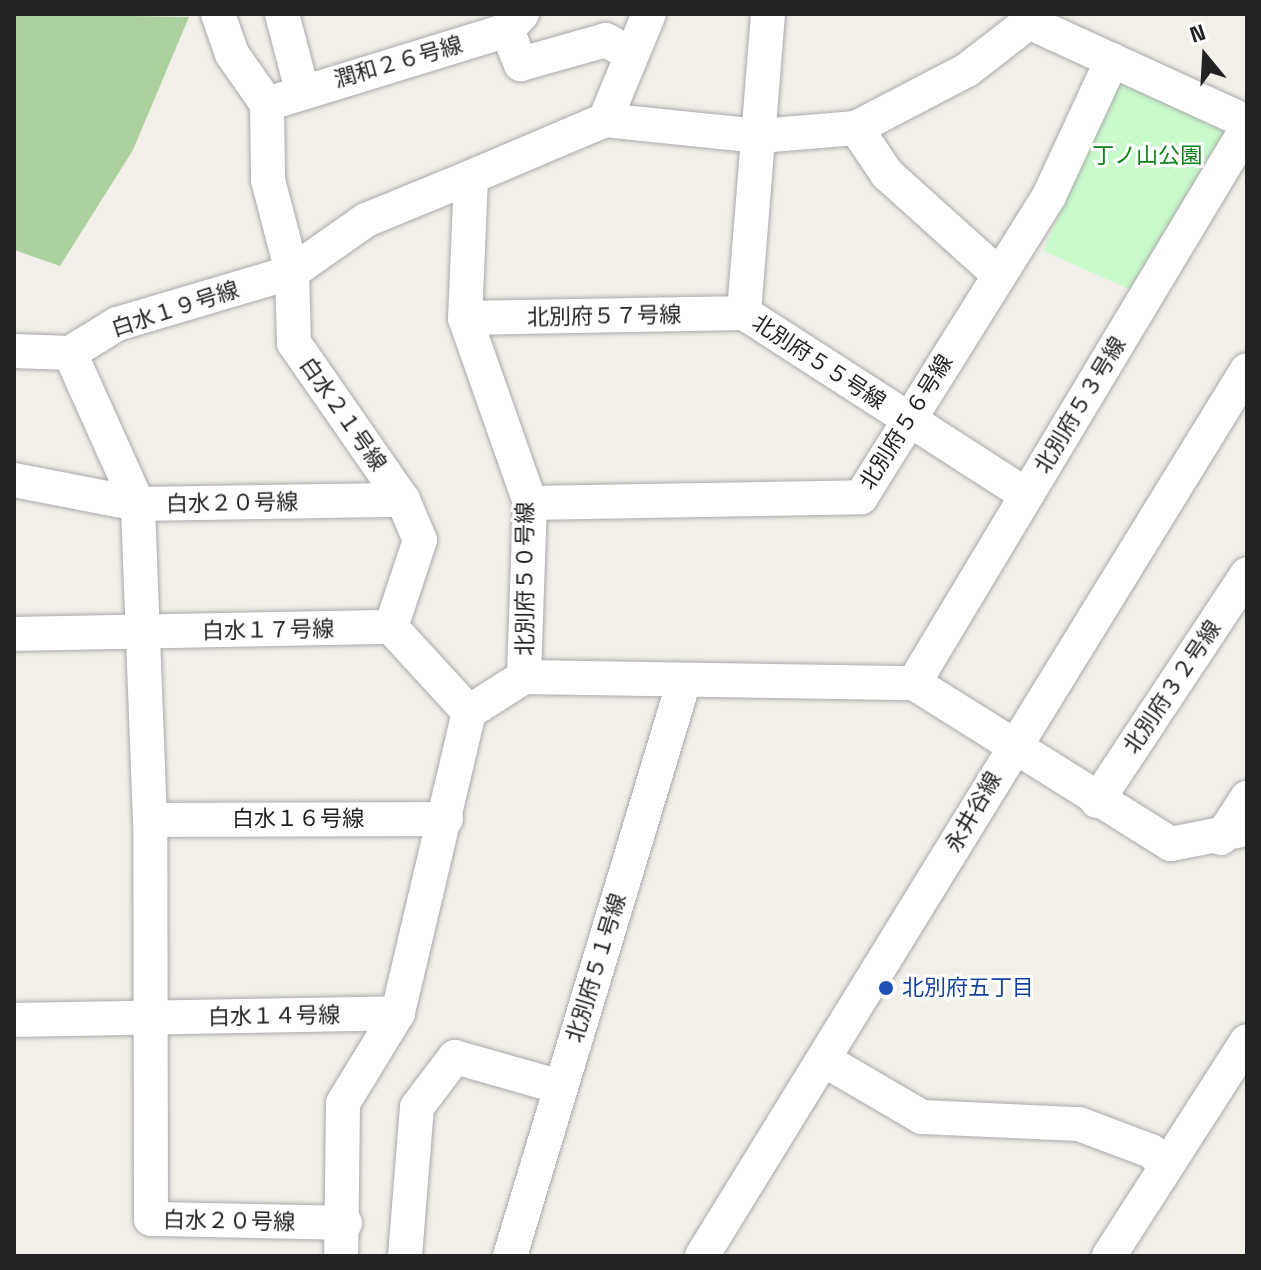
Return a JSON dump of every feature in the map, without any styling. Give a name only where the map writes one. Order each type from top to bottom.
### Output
[{"type":"street","points":[[218,14],[232,54],[267,104]]},
{"type":"street","points":[[282,14],[302,90]]},
{"type":"street","points":[[605,120],[627,52],[649,14]]},
{"type":"street","name":"北別府５５号線","points":[[768,14],[744,313],[1026,495]]},
{"type":"street","points":[[514,22],[521,64],[606,40],[627,52]]},
{"type":"street","name":"潤和２６号線","points":[[267,104],[514,22]]},
{"type":"street","points":[[292,272],[366,220],[605,120],[759,136],[856,128],[967,70],[1029,22],[1247,125]]},
{"type":"street","name":"北別府５６号線","points":[[530,503],[861,497],[1049,196],[1112,60]]},
{"type":"street","name":"白水２１号線","points":[[267,104],[268,180],[292,272],[294,343],[403,500]]},
{"type":"street","name":"北別府５３号線","points":[[914,683],[1247,125]]},
{"type":"street","points":[[856,128],[887,174],[999,275]]},
{"type":"street","name":"北別府５０号線","points":[[471,177],[465,318],[530,503],[524,677],[914,683]]},
{"type":"street","name":"白水１９号線","points":[[70,353],[117,324],[292,272]]},
{"type":"street","name":"北別府５７号線","points":[[465,318],[744,313]]},
{"type":"street","points":[[14,351],[70,353],[138,504]]},
{"type":"street","name":"永井谷線","points":[[702,1256],[826,1061],[1009,748],[1247,370]]},
{"type":"street","points":[[14,480],[138,504]]},
{"type":"street","points":[[403,500],[420,540],[391,627],[469,712],[524,677]]},
{"type":"street","name":"白水２０号線","points":[[403,500],[138,504],[150,820],[151,1219],[343,1239],[343,1103],[398,1013],[469,712]]},
{"type":"street","name":"北別府３２号線","points":[[1097,801],[1247,574]]},
{"type":"street","name":"白水１７号線","points":[[14,634],[391,627]]},
{"type":"street","name":"北別府５１号線","points":[[510,1256],[684,681]]},
{"type":"street","points":[[914,683],[1009,748],[1171,844],[1234,834],[1247,798]]},
{"type":"street","name":"白水１６号線","points":[[150,820],[446,819]]},
{"type":"street","name":"白水１４号線","points":[[14,1020],[398,1013]]},
{"type":"street","points":[[1109,1256],[1165,1164],[1247,1041]]},
{"type":"street","points":[[405,1256],[417,1107],[455,1057],[560,1087]]},
{"type":"street","points":[[826,1061],[922,1117],[1079,1124],[1151,1151],[1165,1164]]},
{"type":"green space","points":[[14,14],[189,17],[133,150],[60,266],[14,250]]},
{"type":"green space","name":"丁ノ山公園","points":[[1120,78],[1231,127],[1154,300],[1043,251]]},
{"type":"place","name":"北別府五丁目","points":[[886,988]]}]
